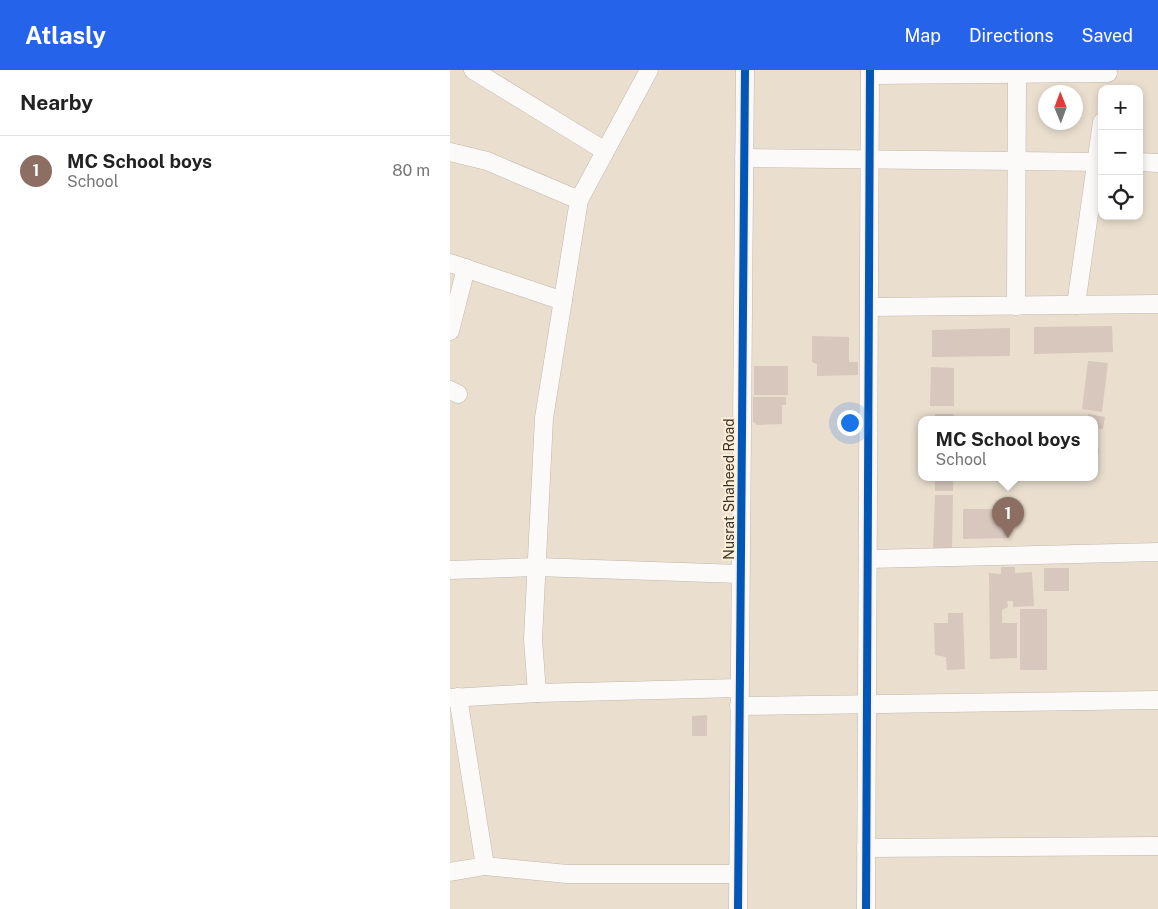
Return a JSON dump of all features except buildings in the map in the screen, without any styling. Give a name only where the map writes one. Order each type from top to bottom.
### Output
[{"type":"street","points":[[473,70],[605,151]]},
{"type":"street","points":[[537,693],[533,640],[544,418],[579,200],[649,70]]},
{"type":"street","name":"Nusrat Shaheed Road","points":[[738,909],[745,70]]},
{"type":"street","points":[[866,909],[870,72],[1016,72],[1108,77]]},
{"type":"street","points":[[1016,72],[1016,306]]},
{"type":"street","points":[[450,152],[487,161],[579,200]]},
{"type":"street","points":[[744,158],[1098,162]]},
{"type":"street","points":[[1143,162],[1157,162]]},
{"type":"street","points":[[1076,305],[1098,168]]},
{"type":"street","points":[[450,332],[458,266],[563,301]]},
{"type":"street","points":[[869,307],[1158,304]]},
{"type":"street","points":[[868,559],[1158,552]]},
{"type":"street","points":[[450,570],[537,566],[740,574]]},
{"type":"street","points":[[485,866],[454,698],[537,693],[740,688]]},
{"type":"street","points":[[739,706],[1158,700]]},
{"type":"street","points":[[866,848],[1158,846]]},
{"type":"street","points":[[450,872],[485,866],[567,874],[738,874]]},
{"type":"cycle path","points":[[738,909],[745,70]]},
{"type":"cycle path","points":[[866,909],[870,70]]},
{"type":"place","name":"MC School boys","points":[[1008,538]]}]
